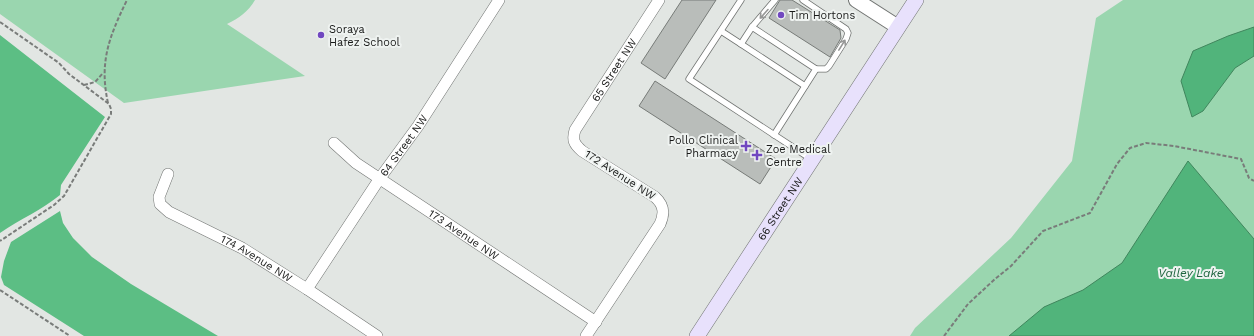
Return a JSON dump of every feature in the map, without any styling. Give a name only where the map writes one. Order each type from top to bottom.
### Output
[{"type":"main road","name":"66 Street NW","points":[[696,336],[916,0]]},
{"type":"street","name":"64 Street NW","points":[[307,289],[380,178],[418,126],[499,0]]},
{"type":"street","name":"65 Street NW","points":[[574,142],[573,136],[575,130],[659,0]]},
{"type":"street","points":[[856,0],[898,27]]},
{"type":"street","name":"172 Avenue NW","points":[[574,142],[582,151],[655,197],[664,209],[660,224],[596,322]]},
{"type":"street","name":"173 Avenue NW","points":[[334,143],[356,163],[596,322]]},
{"type":"street","name":"174 Avenue NW","points":[[168,174],[159,197],[160,204],[169,212],[242,248],[377,336]]},
{"type":"street","points":[[586,336],[596,322]]},
{"type":"lane","points":[[741,0],[689,79],[812,160]]},
{"type":"lane","points":[[740,44],[752,27],[776,0]]},
{"type":"lane","points":[[752,27],[816,69],[826,69],[846,39],[848,33],[846,29],[803,0]]},
{"type":"lane","points":[[720,31],[805,86]]},
{"type":"lane","points":[[774,135],[816,69]]},
{"type":"path","points":[[0,242],[54,205],[64,196],[111,114],[112,109],[109,104],[104,80],[106,50],[127,0]]},
{"type":"path","points":[[0,22],[59,63],[69,74],[109,104]]},
{"type":"path","points":[[83,85],[95,82],[104,72]]},
{"type":"path","points":[[944,336],[968,304],[1011,266],[1043,231],[1090,213],[1117,164],[1130,148],[1146,143],[1174,146],[1241,159],[1249,178],[1254,181]]},
{"type":"path","points":[[0,290],[65,335],[70,336]]},
{"type":"shaded area","points":[[0,0],[255,0],[243,14],[227,24],[305,76],[124,103],[0,14]]},
{"type":"shaded area","points":[[1123,0],[1254,0],[1254,336],[910,336],[915,328],[1011,238],[1072,161],[1096,18]]},
{"type":"shaded area","points":[[0,35],[105,117],[61,185],[60,195],[0,233]]},
{"type":"shaded area","points":[[60,211],[63,223],[73,238],[92,257],[131,284],[218,336],[84,336],[4,285],[1,277],[4,261],[11,242]]},
{"type":"water","points":[[1254,27],[1254,56],[1235,68],[1203,111],[1192,117],[1181,81],[1193,51]]},
{"type":"water","name":"Valley Lake","points":[[1188,161],[1254,239],[1254,336],[1009,336],[1044,307],[1083,290],[1122,263]]},
{"type":"building","points":[[682,0],[716,0],[665,79],[641,63]]},
{"type":"building","points":[[780,0],[792,0],[840,30],[841,38],[830,57],[769,18]]},
{"type":"building","points":[[655,81],[776,159],[760,184],[639,106]]},
{"type":"place","name":"Tim Hortons","points":[[781,15]]},
{"type":"place","name":"Soraya Hafez School","points":[[321,35]]},
{"type":"place","name":"Pollo Clinical Pharmacy","points":[[746,146]]},
{"type":"place","name":"Zoe Medical Centre","points":[[757,155]]}]
